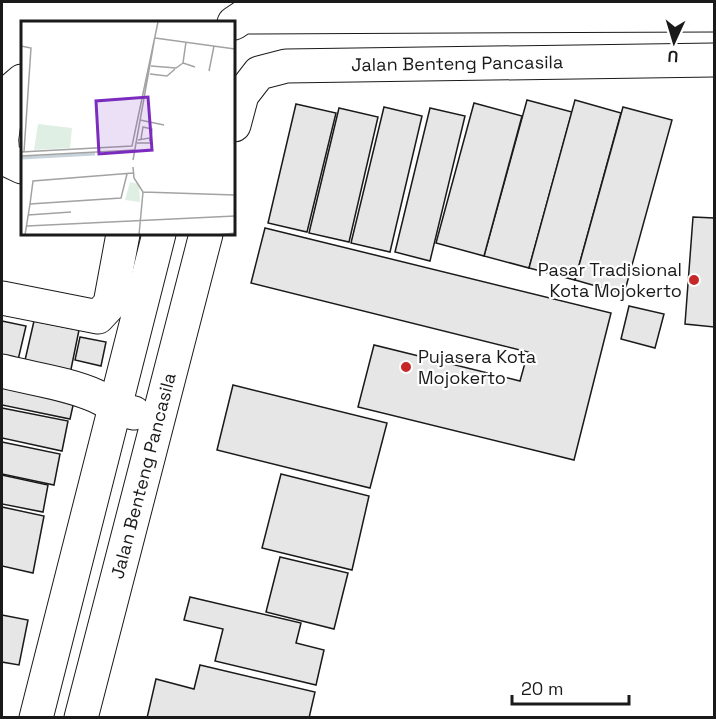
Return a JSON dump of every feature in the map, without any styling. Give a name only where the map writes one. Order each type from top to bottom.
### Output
[{"type":"street","points":[[241,14],[714,15]]},
{"type":"street","name":"Jalan Benteng Pancasila","points":[[236,118],[242,95],[259,73],[286,66],[714,60]]},
{"type":"street","points":[[6,154],[8,93],[21,82]]},
{"type":"street","points":[[2,298],[98,316],[110,304],[123,236]]},
{"type":"street","points":[[36,717],[158,236]]},
{"type":"street","name":"Jalan Benteng Pancasila","points":[[81,717],[205,236]]},
{"type":"street","points":[[2,371],[98,396],[115,409],[159,420]]},
{"type":"building","points":[[527,100],[572,112],[529,268],[484,256]]},
{"type":"building","points":[[575,100],[621,113],[575,280],[529,268]]},
{"type":"building","points":[[474,103],[522,116],[484,256],[436,243]]},
{"type":"building","points":[[296,104],[336,113],[307,232],[268,223]]},
{"type":"building","points":[[384,107],[422,116],[390,252],[351,243]]},
{"type":"building","points":[[623,107],[672,120],[624,294],[575,280]]},
{"type":"building","points":[[339,108],[378,117],[349,242],[309,233]]},
{"type":"building","points":[[430,108],[465,116],[430,261],[395,252]]},
{"type":"building","points":[[693,217],[714,218],[714,327],[685,324]]},
{"type":"building","points":[[265,228],[611,313],[574,460],[358,407],[374,345],[520,381],[528,352],[251,283]]},
{"type":"building","points":[[629,306],[664,314],[655,348],[621,339]]},
{"type":"building","points":[[2,321],[26,326],[18,360],[2,356]]},
{"type":"building","points":[[34,321],[79,330],[69,379],[23,369]]},
{"type":"building","points":[[80,337],[106,342],[101,366],[75,360]]},
{"type":"building","points":[[2,378],[76,392],[70,419],[2,405]]},
{"type":"building","points":[[233,385],[387,423],[370,488],[217,450]]},
{"type":"building","points":[[2,408],[68,421],[62,451],[2,438]]},
{"type":"building","points":[[2,442],[60,454],[54,485],[2,474]]},
{"type":"building","points":[[281,474],[369,496],[352,570],[262,548]]},
{"type":"building","points":[[2,475],[48,485],[43,512],[2,504]]},
{"type":"building","points":[[2,507],[44,516],[33,573],[2,566]]},
{"type":"building","points":[[280,557],[348,573],[334,629],[266,612]]},
{"type":"building","points":[[190,597],[301,623],[296,643],[324,650],[316,685],[215,661],[223,629],[184,620]]},
{"type":"building","points":[[2,615],[28,620],[19,665],[2,662]]},
{"type":"building","points":[[200,665],[315,692],[309,718],[147,718],[156,679],[194,689]]},
{"type":"place","name":"Pasar Tradisional Kota Mojokerto","points":[[694,280]]},
{"type":"place","name":"Pujasera Kota Mojokerto","points":[[406,367]]}]
